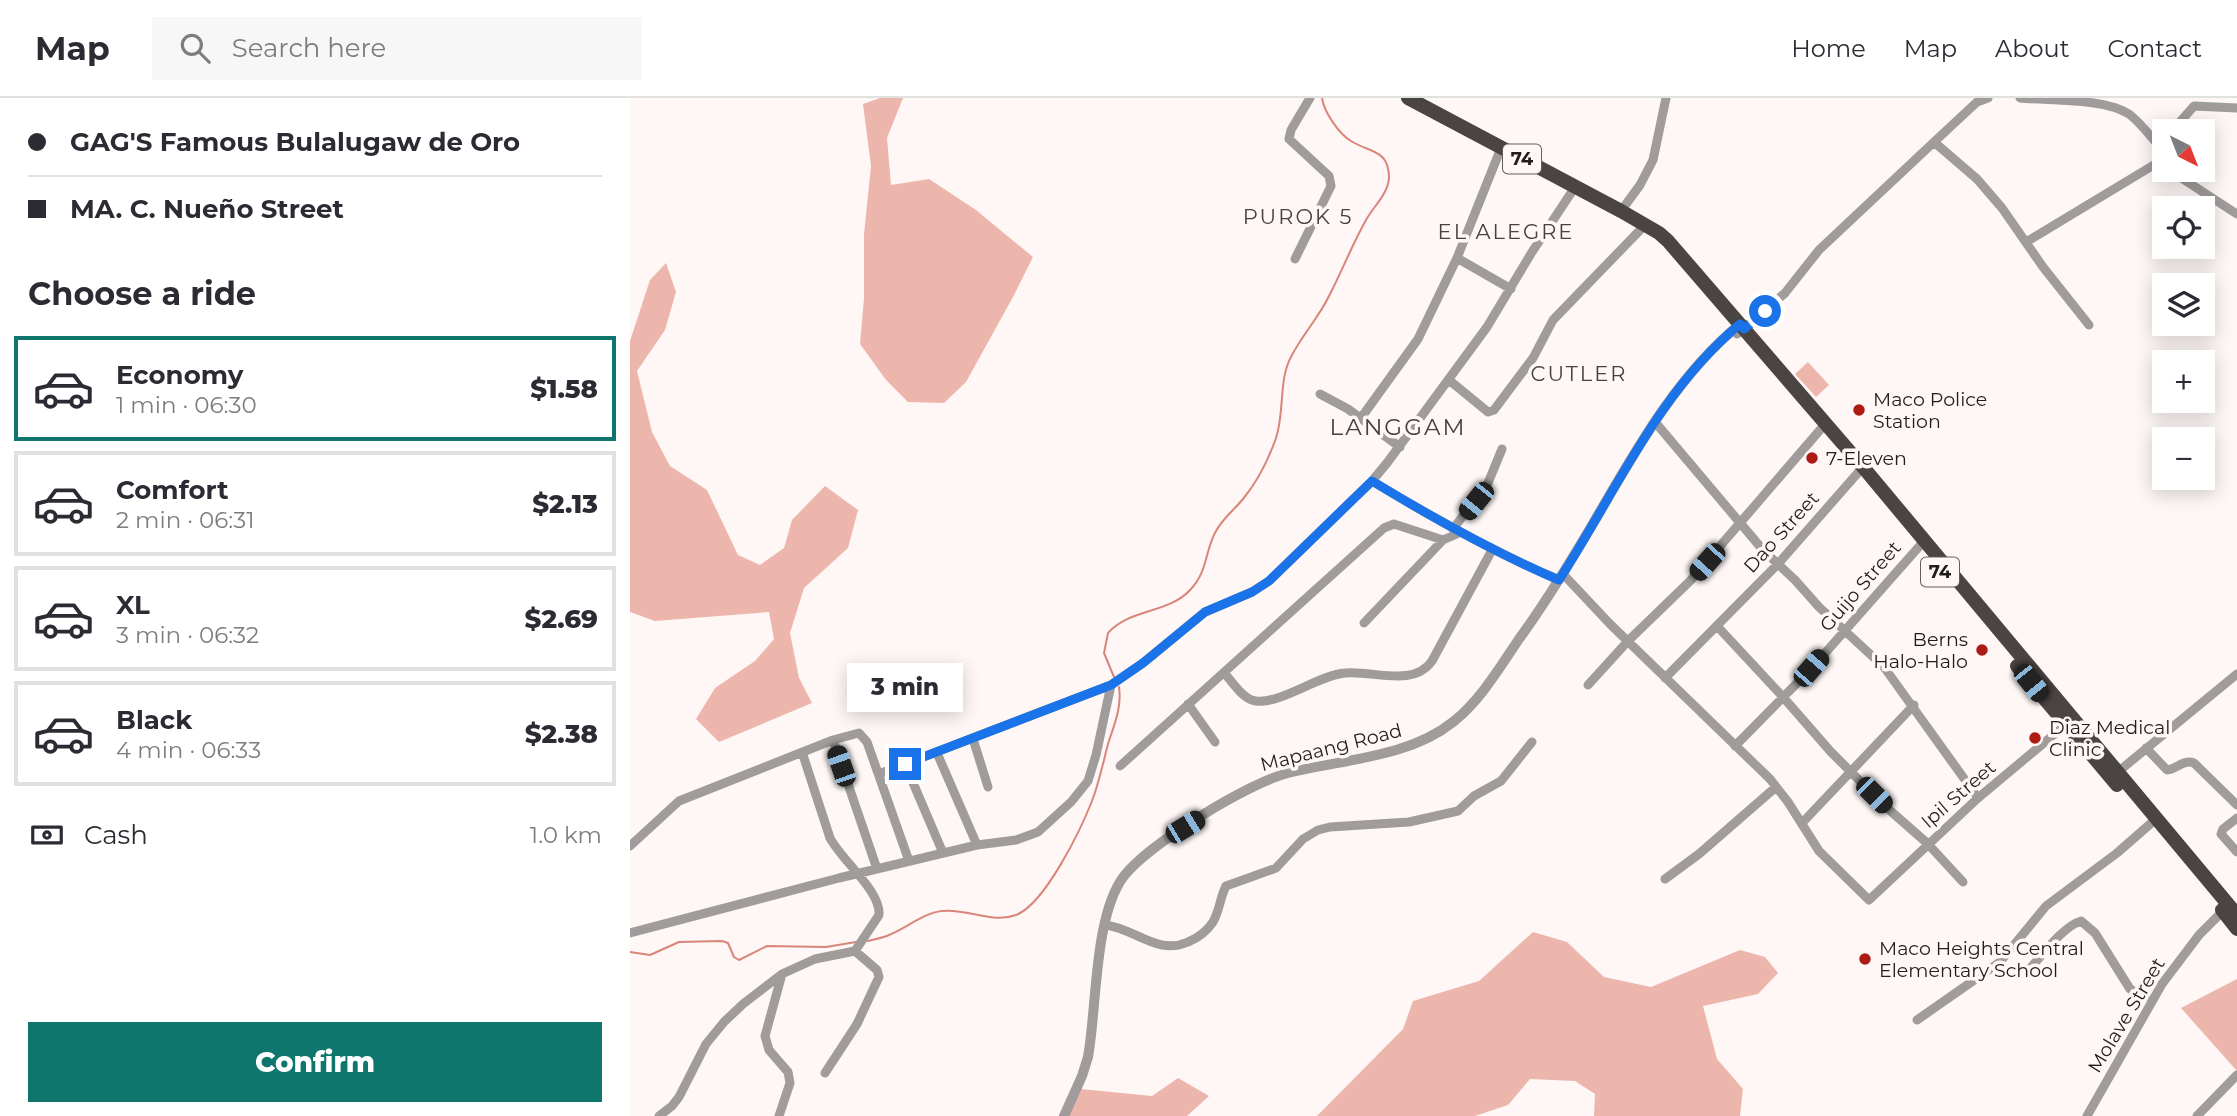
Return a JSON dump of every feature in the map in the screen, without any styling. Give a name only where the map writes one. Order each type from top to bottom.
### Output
[{"type":"highway","name":"74","points":[[1408,98],[1621,211],[1659,233],[1668,242],[1738,329],[1860,470],[2229,910],[2237,929]]},
{"type":"highway","name":"74","points":[[2069,722],[2119,771],[2154,821]]},
{"type":"street","points":[[1295,260],[1331,186],[1329,176],[1289,139],[1291,130],[1310,98]]},
{"type":"street","points":[[1621,211],[1640,185],[1653,160],[1666,98]]},
{"type":"street","points":[[1738,329],[1785,293],[1819,250],[1977,102],[1989,98]]},
{"type":"street","points":[[2020,98],[2111,102],[2152,135]]},
{"type":"street","points":[[2183,119],[2194,106],[2237,108]]},
{"type":"street","points":[[1934,142],[1977,179],[2002,208],[2043,267],[2089,325]]},
{"type":"street","points":[[1361,418],[1418,339],[1457,258],[1502,148]]},
{"type":"street","points":[[2026,243],[2152,169]]},
{"type":"street","points":[[2188,182],[2237,214]]},
{"type":"street","points":[[879,774],[1111,685],[1143,663],[1205,612],[1252,592],[1269,581],[1372,481],[1399,447],[1487,327],[1575,187]]},
{"type":"street","points":[[1449,380],[1488,412],[1494,410],[1533,358],[1553,320],[1640,224]]},
{"type":"street","points":[[1457,258],[1511,289]]},
{"type":"street","name":"Mapaang Road","points":[[1064,1116],[1088,1056],[1105,925],[1114,891],[1132,867],[1168,839],[1247,789],[1282,774],[1408,746],[1423,741],[1452,723],[1471,705],[1499,668],[1561,577],[1655,422],[1697,365],[1738,329]]},
{"type":"street","points":[[1320,394],[1361,418],[1399,447]]},
{"type":"street","points":[[1655,422],[1740,525],[1777,565],[1875,656],[1914,705],[1978,798]]},
{"type":"street","points":[[1588,685],[1628,641],[1675,597],[1823,427]]},
{"type":"street","points":[[1364,623],[1443,540],[1456,531],[1488,484],[1502,449]]},
{"type":"street","name":"Dao Street","points":[[1665,678],[1777,565],[1860,470]]},
{"type":"street","points":[[1372,481],[1492,550],[1561,577],[1776,787],[1802,823],[1914,705]]},
{"type":"street","points":[[1120,766],[1384,528],[1394,524],[1443,540]]},
{"type":"street","name":"Guijo Street","points":[[1735,746],[1783,697],[1921,543]]},
{"type":"street","points":[[1224,673],[1244,695],[1255,701],[1270,699],[1341,673],[1396,676],[1421,672],[1429,666],[1438,652],[1492,550]]},
{"type":"street","points":[[1717,626],[1851,771],[1964,882]]},
{"type":"street","points":[[2119,771],[2237,674]]},
{"type":"street","points":[[630,933],[909,861],[976,845],[1016,840],[1038,832],[1081,791],[1088,780],[1111,685]]},
{"type":"street","points":[[1188,704],[1215,742]]},
{"type":"street","name":"Ipil Street","points":[[1802,823],[1825,858],[1868,900],[1978,798],[2069,722]]},
{"type":"street","points":[[630,846],[667,809],[679,801],[854,733],[862,734],[867,742],[909,861]]},
{"type":"street","points":[[973,739],[988,787]]},
{"type":"street","points":[[832,740],[877,869]]},
{"type":"street","points":[[1105,925],[1124,929],[1170,948],[1187,943],[1203,934],[1209,927],[1220,906],[1226,886],[1276,868],[1309,835],[1330,827],[1409,822],[1458,811],[1474,796],[1501,781],[1532,743]]},
{"type":"street","points":[[2146,748],[2167,770],[2189,761],[2194,763],[2237,805]]},
{"type":"street","points":[[659,1116],[673,1106],[679,1097],[715,1032],[743,1004],[782,974],[815,959],[855,951],[875,922],[879,910],[874,897],[837,852],[830,838],[802,752]]},
{"type":"street","points":[[937,753],[976,845]]},
{"type":"street","points":[[905,764],[943,853]]},
{"type":"street","points":[[1665,879],[1699,854],[1776,787]]},
{"type":"street","points":[[2237,818],[2223,829],[2221,834],[2237,852]]},
{"type":"street","points":[[1917,1020],[2000,962],[2046,906],[2118,853],[2154,821]]},
{"type":"street","name":"Molave Street","points":[[2087,1116],[2152,999],[2173,968],[2229,910]]},
{"type":"street","points":[[2027,972],[2071,926],[2081,921],[2095,933],[2130,989],[2152,999]]},
{"type":"street","points":[[825,1073],[858,1024],[879,977],[877,970],[855,951]]},
{"type":"street","points":[[779,1116],[788,1096],[790,1083],[788,1072],[769,1050],[765,1036],[782,974]]},
{"type":"street","points":[[2197,1116],[2237,1076]]},
{"type":"shaded area","points":[[880,98],[903,98],[887,138],[891,185],[929,179],[976,210],[1033,257],[966,382],[944,403],[908,402],[886,380],[860,344],[864,298],[864,234],[871,166],[863,104]]},
{"type":"shaded area","points":[[666,263],[676,292],[665,330],[637,371],[652,432],[670,466],[707,490],[738,555],[760,565],[784,548],[792,520],[825,486],[858,510],[848,548],[804,588],[790,633],[799,678],[812,703],[719,742],[696,719],[715,688],[755,661],[774,639],[769,612],[655,621],[630,612],[630,341],[650,280]]},
{"type":"shaded area","points":[[1808,362],[1829,385],[1816,397],[1795,374]]},
{"type":"shaded area","points":[[1533,932],[1567,942],[1604,977],[1651,987],[1740,950],[1765,957],[1778,973],[1758,994],[1703,1006],[1717,1059],[1743,1089],[1740,1116],[1594,1116],[1595,1094],[1575,1081],[1530,1079],[1508,1105],[1475,1116],[1317,1116],[1403,1029],[1413,1001],[1479,981]]},
{"type":"shaded area","points":[[2237,979],[2237,1071],[2181,1008]]},
{"type":"shaded area","points":[[1178,1078],[1209,1096],[1187,1116],[1068,1116],[1081,1089],[1152,1096]]},
{"type":"waterway","points":[[1114,677],[1104,653],[1108,633],[1127,619],[1172,603],[1191,589],[1201,575],[1216,531],[1240,503],[1262,470],[1279,428],[1288,364],[1296,347],[1325,304],[1361,229],[1388,184],[1386,162],[1377,153],[1351,141],[1342,133],[1329,116],[1322,98]]},
{"type":"waterway","points":[[868,941],[887,936],[935,912],[951,911],[998,918],[1016,915],[1039,896],[1061,864],[1092,801],[1117,716],[1119,687]]},
{"type":"waterway","points":[[630,952],[650,955],[679,942],[722,941],[728,943],[734,957],[739,960],[767,946],[826,947],[856,942]]},
{"type":"place","name":"Maco Police Station","points":[[1859,410]]},
{"type":"place","name":"7-Eleven","points":[[1812,458]]},
{"type":"place","name":"Berns Halo-Halo","points":[[1982,650]]},
{"type":"place","name":"Diaz Medical Clinic","points":[[2035,738]]},
{"type":"place","name":"Maco Heights Central Elementary School","points":[[1865,959]]},
{"type":"district","name":"PUROK 5","points":[[1298,217]]},
{"type":"district","name":"EL ALEGRE","points":[[1506,232]]},
{"type":"district","name":"CUTLER","points":[[1579,374]]},
{"type":"district","name":"LANGGAM","points":[[1398,427]]},
{"type":"route","points":[[905,764],[1111,685],[1143,663],[1205,612],[1252,592],[1269,581],[1372,481],[1459,533],[1513,561],[1559,580],[1620,476],[1684,380],[1723,338],[1740,324],[1744,329],[1765,311]]}]
